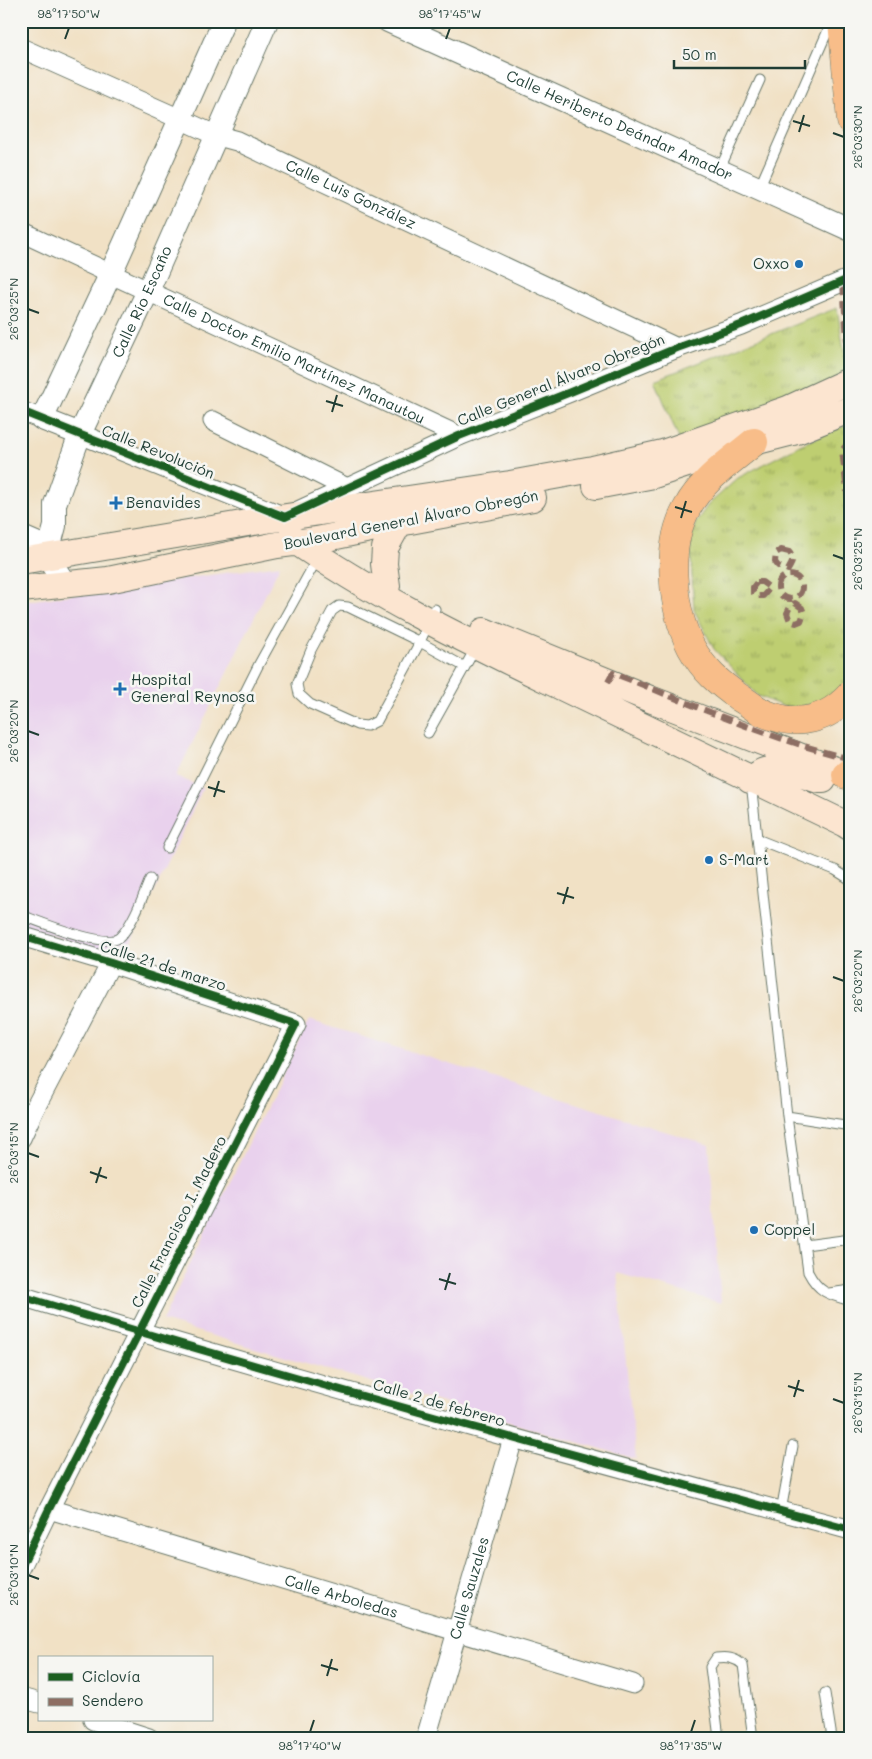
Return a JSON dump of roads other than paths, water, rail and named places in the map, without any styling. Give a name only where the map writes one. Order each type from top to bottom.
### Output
[{"type":"main road","points":[[842,21],[851,121]]},
{"type":"main road","points":[[793,420],[851,380]]},
{"type":"main road","points":[[793,420],[851,409]]},
{"type":"main road","name":"Boulevard General Álvaro Obregón","points":[[21,589],[108,580],[277,545],[311,547],[398,523],[654,475],[754,442],[793,420]]},
{"type":"main road","name":"Boulevard General Álvaro Obregón","points":[[21,561],[49,552],[266,514],[510,484],[664,453],[793,420]]},
{"type":"main road","points":[[754,442],[706,481],[686,508],[677,535],[674,558],[675,598],[682,626],[692,648],[712,677],[764,714],[791,722],[808,720],[825,715],[851,694]]},
{"type":"main road","points":[[266,514],[357,581],[428,624],[851,828]]},
{"type":"main road","points":[[387,586],[384,564],[385,548],[398,523]]},
{"type":"main road","points":[[311,547],[387,586],[428,624]]},
{"type":"main road","points":[[475,648],[650,699],[849,774]]},
{"type":"main road","points":[[650,699],[674,722],[696,737],[735,758],[750,780]]},
{"type":"main road","points":[[750,780],[764,771],[773,770],[819,780],[834,779],[849,774]]},
{"type":"street","points":[[42,419],[111,273],[224,21]]},
{"type":"street","name":"Calle Río Escaño","points":[[49,552],[55,526],[55,504],[80,434],[148,291],[267,21]]},
{"type":"street","name":"Calle Heriberto Deándar Amador","points":[[388,21],[851,230]]},
{"type":"street","name":"Calle Luis González","points":[[21,48],[216,135],[237,141],[677,348]]},
{"type":"street","name":"Calle Doctor Emilio Martínez Manautou","points":[[21,232],[459,436]]},
{"type":"street","name":"Calle General Álvaro Obregón","points":[[266,514],[347,488],[459,436],[568,394],[677,348],[741,325],[851,278]]},
{"type":"street","name":"Calle Revolución","points":[[21,411],[80,434],[266,514]]},
{"type":"street","points":[[213,421],[347,488]]},
{"type":"street","points":[[21,535],[49,552],[66,585]]},
{"type":"street","name":"Calle 21 de marzo","points":[[21,936],[111,963],[296,1024]]},
{"type":"street","points":[[21,1138],[111,963]]},
{"type":"street","name":"Calle Francisco I. Madero","points":[[21,1567],[296,1024]]},
{"type":"street","name":"Calle 2 de febrero","points":[[21,1296],[139,1332],[513,1439],[851,1530]]},
{"type":"street","name":"Calle Sauzales","points":[[426,1738],[513,1439]]},
{"type":"street","name":"Calle Arboledas","points":[[49,1509],[633,1684]]},
{"type":"street","points":[[21,1698],[38,1703]]},
{"type":"street","points":[[99,1722],[143,1737]]},
{"type":"lane","points":[[758,189],[832,21]]},
{"type":"lane","points":[[718,171],[760,80]]},
{"type":"lane","points":[[167,848],[259,664],[311,547]]},
{"type":"lane","points":[[428,624],[377,721],[367,726],[357,725],[310,704],[300,694],[297,684],[311,650],[332,611],[339,606],[428,624],[475,648],[428,733]]},
{"type":"lane","points":[[750,780],[787,1116],[808,1272],[815,1285],[826,1294],[851,1301]]},
{"type":"lane","points":[[757,839],[835,870],[851,880]]},
{"type":"lane","points":[[21,915],[73,934],[108,942],[115,941],[121,937],[136,912],[150,879]]},
{"type":"lane","points":[[787,1116],[851,1126]]},
{"type":"lane","points":[[805,1245],[851,1239]]},
{"type":"lane","points":[[826,1294],[851,1290]]},
{"type":"lane","points":[[781,1511],[793,1446]]},
{"type":"lane","points":[[719,1738],[710,1666],[716,1658],[726,1657],[736,1659],[742,1665],[753,1738]]},
{"type":"lane","points":[[825,1694],[832,1738]]},
{"type":"place","name":"Oxxo","points":[[799,264]]},
{"type":"place","name":"Benavides","points":[[116,503]]},
{"type":"place","name":"Hospital General Reynosa","points":[[120,689]]},
{"type":"place","name":"S-Mart","points":[[709,860]]},
{"type":"place","name":"Coppel","points":[[754,1230]]}]
